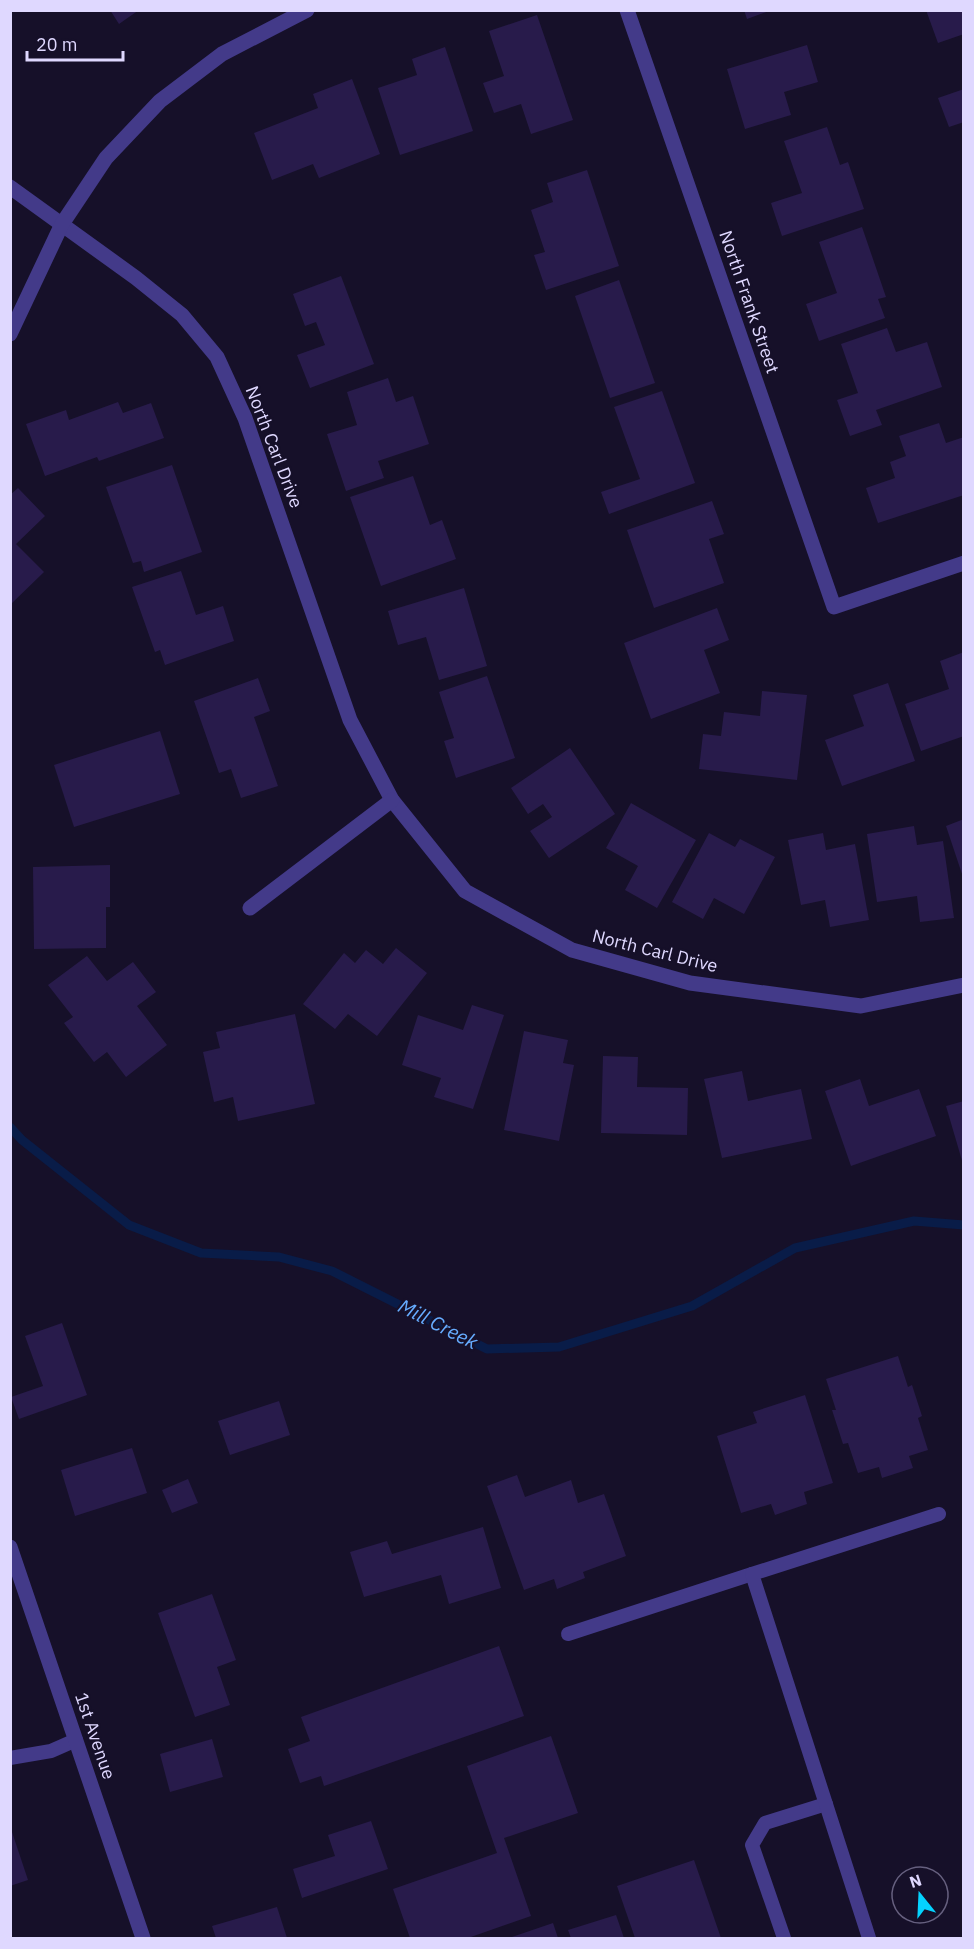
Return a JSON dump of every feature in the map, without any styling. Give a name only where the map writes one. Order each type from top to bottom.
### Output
[{"type":"street","points":[[10,334],[62,224],[106,158],[160,101],[222,54],[307,10]]},
{"type":"street","name":"North Frank Street","points":[[627,10],[834,607],[963,563]]},
{"type":"street","name":"North Carl Drive","points":[[10,187],[136,278],[182,315],[217,357],[245,418],[350,720],[392,800],[465,891],[572,950],[690,983],[861,1006],[963,985]]},
{"type":"street","points":[[250,908],[392,800]]},
{"type":"street","name":"1st Avenue","points":[[10,1547],[143,1938]]},
{"type":"lane","points":[[568,1634],[939,1514]]},
{"type":"lane","points":[[752,1574],[869,1938]]},
{"type":"lane","points":[[10,1758],[51,1751],[76,1740]]},
{"type":"lane","points":[[784,1938],[752,1845],[765,1823],[826,1804]]},
{"type":"building","points":[[110,10],[139,10],[119,24]]},
{"type":"building","points":[[744,10],[769,10],[769,11],[747,19]]},
{"type":"building","points":[[926,10],[964,10],[964,34],[938,43]]},
{"type":"building","points":[[537,15],[573,120],[531,134],[521,104],[494,113],[483,83],[504,76],[489,31]]},
{"type":"building","points":[[807,45],[818,82],[784,92],[791,115],[745,129],[727,69]]},
{"type":"building","points":[[445,47],[473,131],[400,155],[378,88],[417,75],[412,59]]},
{"type":"building","points":[[352,79],[380,154],[319,178],[313,164],[272,180],[254,133],[318,108],[313,94]]},
{"type":"building","points":[[964,89],[964,122],[949,127],[938,98]]},
{"type":"building","points":[[827,127],[840,165],[848,162],[864,209],[782,236],[771,203],[802,193],[784,141]]},
{"type":"building","points":[[587,170],[619,266],[546,290],[534,255],[545,252],[531,210],[553,202],[547,183]]},
{"type":"building","points":[[862,227],[886,297],[878,299],[885,318],[819,341],[806,304],[837,293],[819,242]]},
{"type":"building","points":[[341,276],[374,364],[310,388],[297,355],[325,345],[316,322],[305,326],[293,294]]},
{"type":"building","points":[[619,280],[655,383],[610,398],[575,296]]},
{"type":"building","points":[[887,328],[896,352],[927,342],[942,387],[876,410],[882,425],[850,436],[837,400],[858,393],[841,344]]},
{"type":"building","points":[[388,378],[396,402],[413,396],[429,444],[378,461],[384,478],[346,491],[327,434],[357,425],[347,392]]},
{"type":"building","points":[[662,391],[695,483],[609,514],[601,492],[640,479],[614,407]]},
{"type":"building","points":[[118,402],[123,413],[151,403],[164,438],[99,461],[97,457],[45,476],[26,424],[66,410],[69,420]]},
{"type":"building","points":[[939,423],[946,443],[964,437],[964,495],[878,523],[866,488],[895,478],[890,462],[906,456],[899,436]]},
{"type":"building","points":[[172,465],[202,552],[144,572],[141,561],[133,563],[106,487]]},
{"type":"building","points":[[413,476],[430,525],[442,520],[456,559],[381,586],[350,497]]},
{"type":"building","points":[[18,488],[45,516],[16,544],[44,572],[10,605],[10,495]]},
{"type":"building","points":[[712,501],[724,534],[709,539],[724,583],[654,608],[627,530]]},
{"type":"building","points":[[181,571],[196,615],[223,606],[234,641],[165,665],[160,650],[155,652],[132,587]]},
{"type":"building","points":[[464,588],[487,666],[439,680],[426,637],[398,645],[388,611]]},
{"type":"building","points":[[717,608],[729,640],[704,650],[720,693],[651,719],[624,643]]},
{"type":"building","points":[[964,652],[964,736],[921,751],[905,704],[949,689],[940,661]]},
{"type":"building","points":[[487,676],[515,758],[456,778],[444,741],[454,738],[439,692]]},
{"type":"building","points":[[258,678],[270,711],[254,717],[278,786],[241,798],[231,769],[219,773],[194,701]]},
{"type":"building","points":[[888,683],[915,761],[842,786],[825,740],[864,726],[853,695]]},
{"type":"building","points":[[762,691],[807,695],[797,780],[699,769],[703,734],[721,736],[724,712],[760,716]]},
{"type":"building","points":[[160,731],[180,794],[74,827],[54,765]]},
{"type":"building","points":[[570,748],[615,814],[549,858],[530,831],[552,817],[543,804],[528,814],[511,788]]},
{"type":"building","points":[[631,803],[696,840],[657,908],[625,890],[638,866],[606,848]]},
{"type":"building","points":[[964,819],[964,877],[963,877],[946,826]]},
{"type":"building","points":[[914,826],[917,845],[943,841],[954,918],[920,922],[917,896],[877,902],[867,834]]},
{"type":"building","points":[[709,833],[735,847],[740,839],[775,857],[744,914],[714,898],[703,919],[672,902]]},
{"type":"building","points":[[823,833],[826,850],[855,844],[869,920],[830,927],[825,900],[801,905],[788,840]]},
{"type":"building","points":[[110,865],[110,907],[106,907],[106,948],[34,949],[33,867]]},
{"type":"building","points":[[396,948],[427,973],[377,1036],[348,1014],[335,1029],[303,1004],[344,953],[355,963],[366,950],[383,964]]},
{"type":"building","points":[[87,956],[107,981],[133,962],[156,992],[137,1006],[167,1045],[126,1077],[107,1052],[94,1062],[64,1023],[73,1017],[48,985]]},
{"type":"building","points":[[472,1005],[504,1015],[473,1109],[434,1097],[441,1078],[402,1065],[418,1015],[463,1030]]},
{"type":"building","points":[[295,1014],[315,1104],[238,1121],[233,1097],[214,1102],[203,1052],[220,1048],[216,1032]]},
{"type":"building","points":[[524,1031],[568,1040],[563,1063],[574,1065],[559,1141],[504,1130]]},
{"type":"building","points":[[603,1056],[638,1057],[637,1087],[688,1088],[687,1135],[601,1133]]},
{"type":"building","points":[[742,1071],[748,1101],[801,1089],[812,1139],[722,1158],[704,1079]]},
{"type":"building","points":[[860,1079],[869,1106],[919,1089],[936,1136],[851,1166],[825,1091]]},
{"type":"building","points":[[964,1101],[964,1164],[963,1164],[946,1106]]},
{"type":"building","points":[[62,1323],[87,1395],[19,1419],[11,1397],[43,1386],[25,1336]]},
{"type":"building","points":[[898,1356],[908,1387],[912,1385],[922,1416],[918,1418],[928,1450],[909,1456],[913,1468],[882,1478],[879,1467],[858,1473],[848,1443],[843,1444],[832,1410],[836,1410],[826,1379]]},
{"type":"building","points":[[805,1395],[833,1483],[804,1492],[807,1504],[775,1515],[771,1504],[741,1513],[717,1436],[757,1423],[753,1412]]},
{"type":"building","points":[[279,1401],[290,1435],[230,1455],[218,1421]]},
{"type":"building","points":[[132,1448],[147,1493],[75,1516],[61,1470]]},
{"type":"building","points":[[517,1475],[525,1497],[571,1480],[578,1503],[604,1494],[626,1556],[583,1572],[585,1578],[557,1589],[554,1579],[524,1590],[487,1486]]},
{"type":"building","points":[[188,1479],[198,1503],[172,1513],[162,1490]]},
{"type":"building","points":[[483,1527],[501,1588],[449,1604],[441,1575],[364,1597],[350,1552],[387,1541],[392,1554]]},
{"type":"building","points":[[212,1594],[236,1660],[217,1667],[230,1705],[195,1717],[158,1613]]},
{"type":"building","points":[[499,1646],[524,1716],[324,1786],[321,1776],[300,1783],[288,1749],[310,1741],[301,1717]]},
{"type":"building","points":[[551,1736],[578,1813],[504,1838],[531,1916],[468,1938],[410,1938],[393,1889],[497,1853],[467,1766]]},
{"type":"building","points":[[212,1739],[223,1777],[170,1792],[160,1754]]},
{"type":"building","points":[[371,1821],[388,1869],[302,1898],[293,1869],[335,1856],[328,1835]]},
{"type":"building","points":[[10,1826],[28,1880],[10,1886]]},
{"type":"building","points":[[694,1860],[721,1938],[635,1938],[617,1886]]},
{"type":"building","points":[[277,1907],[287,1938],[216,1938],[212,1926]]},
{"type":"building","points":[[616,1915],[624,1938],[571,1938],[568,1930]]},
{"type":"building","points":[[553,1923],[558,1938],[509,1938]]},
{"type":"waterway","name":"Mill Creek","points":[[10,1127],[22,1140],[129,1225],[201,1253],[279,1257],[332,1271],[487,1349],[559,1347],[692,1306],[795,1248],[914,1221],[964,1225]]}]
